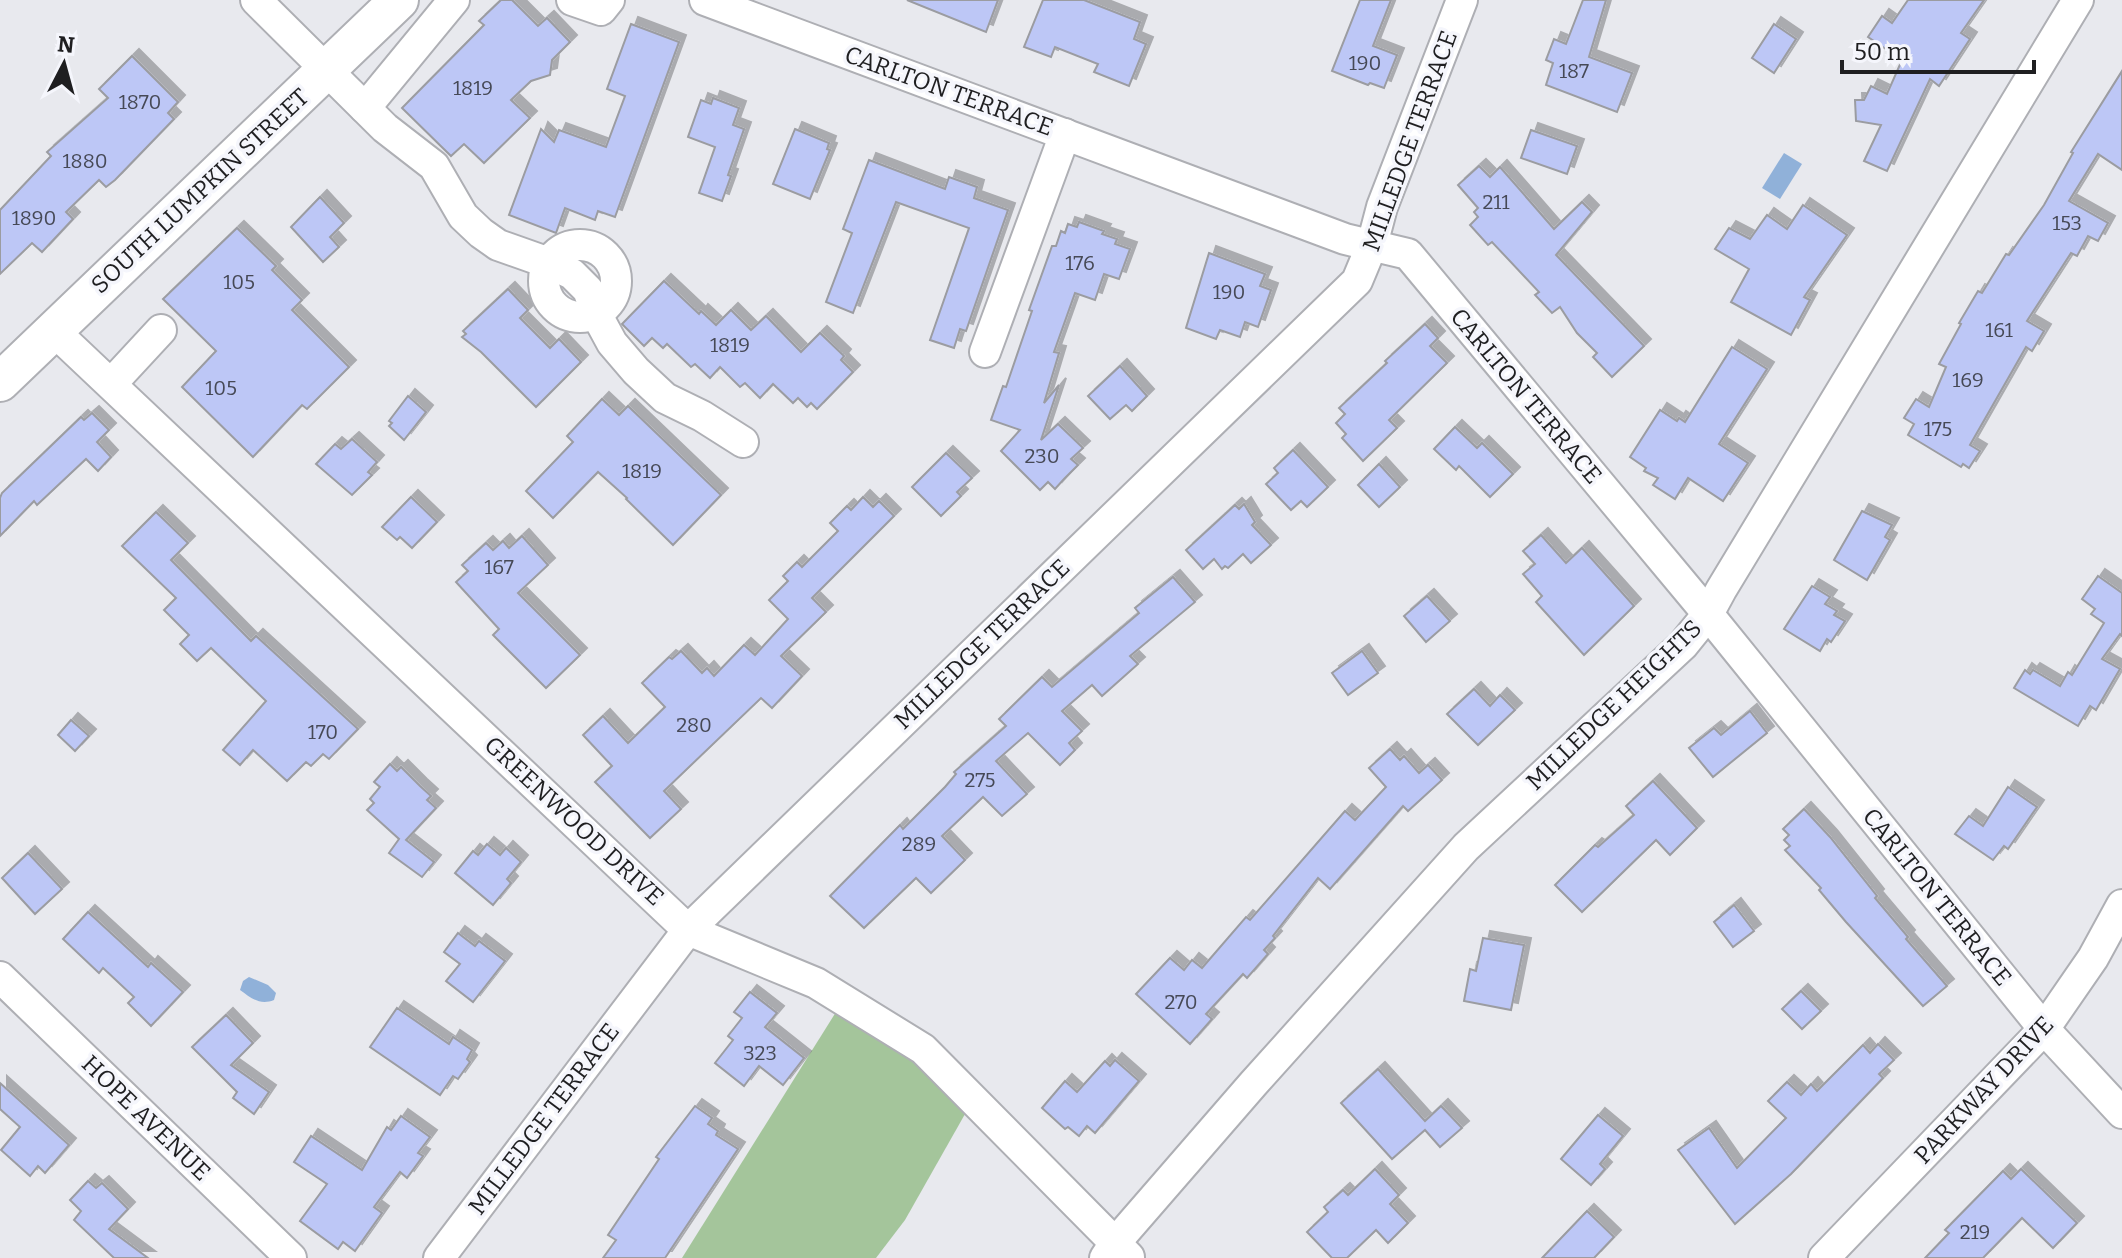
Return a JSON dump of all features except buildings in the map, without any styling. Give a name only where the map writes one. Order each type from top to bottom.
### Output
[{"type":"main road","name":"SOUTH LUMPKIN STREET","points":[[0,382],[399,0]]},
{"type":"street","points":[[256,0],[385,128],[434,166],[463,216],[481,233],[498,245],[572,274],[588,290],[612,343],[650,385],[665,398],[743,442]]},
{"type":"street","points":[[365,108],[454,0]]},
{"type":"street","points":[[572,0],[601,10],[609,0]]},
{"type":"street","name":"CARLTON TERRACE","points":[[705,0],[1345,239],[1408,254],[1708,614],[2044,1029],[2122,1113]]},
{"type":"street","name":"MILLEDGE TERRACE","points":[[439,1258],[688,930],[1357,281],[1372,245],[1382,207],[1462,0]]},
{"type":"street","name":"MILLEDGE HEIGHTS","points":[[1117,1253],[1253,1084],[1466,847],[1683,645],[1708,614],[2078,0]]},
{"type":"street","points":[[985,352],[1065,134]]},
{"type":"street","name":"GREENWOOD DRIVE","points":[[53,330],[688,930],[816,983],[923,1049],[1117,1253]]},
{"type":"street","points":[[111,384],[161,330]]},
{"type":"street","name":"PARKWAY DRIVE","points":[[1824,1258],[2044,1029],[2093,958],[2122,905]]},
{"type":"street","name":"HOPE AVENUE","points":[[0,977],[291,1258]]},
{"type":"green space","points":[[841,1004],[969,1107],[905,1220],[876,1258],[682,1258]]},
{"type":"water","points":[[1784,153],[1802,164],[1780,199],[1762,188]]},
{"type":"water","points":[[249,977],[268,985],[276,993],[274,1000],[259,1001],[240,990],[243,981]]}]
